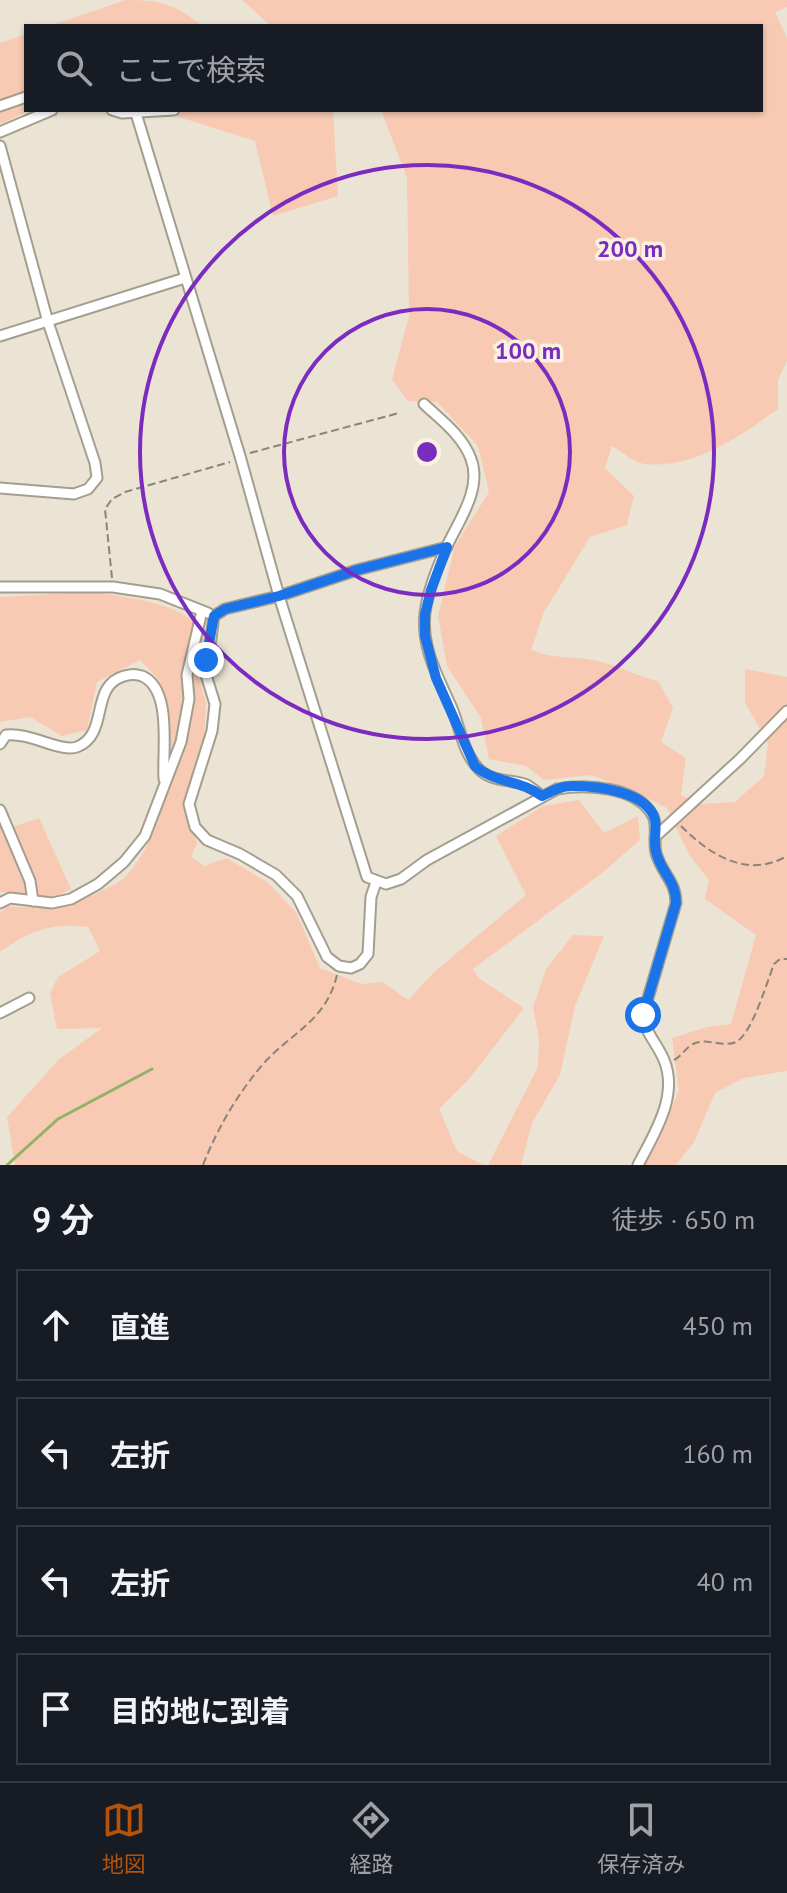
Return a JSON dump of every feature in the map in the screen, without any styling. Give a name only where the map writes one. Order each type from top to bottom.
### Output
[{"type":"street","points":[[0,106],[24,98]]},
{"type":"street","points":[[0,132],[47,112]]},
{"type":"street","points":[[136,112],[279,596],[367,877],[386,884],[401,879],[427,860],[542,796],[571,786],[627,794],[645,805],[655,819],[656,851],[663,870],[676,887],[676,903],[643,1015],[645,1027],[666,1063],[668,1089],[662,1119],[638,1165]]},
{"type":"street","points":[[0,146],[48,322],[95,463],[97,478],[88,489],[74,494],[0,488]]},
{"type":"street","points":[[0,336],[185,278]]},
{"type":"street","points":[[424,404],[456,434],[471,457],[475,472],[465,511],[447,547],[425,614],[425,636],[436,678],[475,766],[484,775],[528,786],[542,796]]},
{"type":"street","points":[[376,882],[371,897],[368,954],[360,964],[351,968],[339,966],[327,957],[297,896],[276,875],[240,854],[207,840],[195,827],[189,804],[212,731],[215,704],[206,675],[214,616],[225,609],[447,547]]},
{"type":"street","points":[[0,587],[113,587],[160,594],[214,616]]},
{"type":"street","points":[[0,903],[10,898],[52,903],[71,899],[98,884],[124,862],[145,836],[181,742],[189,699],[187,675],[202,611]]},
{"type":"street","points":[[0,744],[6,735],[19,733],[62,748],[78,747],[93,734],[103,693],[116,679],[135,674],[148,679],[159,698],[166,742],[163,765],[165,782]]},
{"type":"street","points":[[655,837],[787,711]]},
{"type":"street","points":[[0,810],[30,881],[33,901]]},
{"type":"street","points":[[0,1013],[29,998]]},
{"type":"path","points":[[113,587],[105,509],[112,499],[125,492],[227,464],[240,456],[399,413]]},
{"type":"path","points":[[674,820],[707,851],[732,863],[754,866],[777,862],[787,856]]},
{"type":"path","points":[[666,1063],[679,1058],[693,1044],[709,1041],[730,1044],[740,1040],[748,1028],[774,964],[780,959],[787,959]]},
{"type":"path","points":[[203,1165],[227,1111],[264,1064],[322,1011],[333,991],[339,966]]},
{"type":"shaded area","points":[[126,0],[168,5],[200,24],[55,24]]},
{"type":"shaded area","points":[[242,0],[787,0],[787,7],[775,12],[787,38],[787,361],[778,380],[778,409],[716,448],[682,461],[645,464],[612,446],[605,468],[634,496],[627,525],[590,537],[544,612],[531,650],[601,662],[658,681],[673,708],[661,742],[686,758],[681,795],[700,804],[735,802],[764,776],[768,744],[745,702],[745,669],[787,677],[787,1071],[744,1078],[715,1093],[694,1142],[676,1165],[645,1165],[679,1091],[672,1038],[707,1027],[731,1024],[756,935],[705,899],[709,880],[690,856],[667,808],[591,775],[544,780],[526,766],[489,759],[481,718],[447,666],[438,616],[455,546],[489,492],[478,446],[437,402],[408,401],[392,379],[409,316],[407,178],[382,112],[763,112],[763,24],[269,24]]},
{"type":"shaded area","points":[[24,35],[24,112],[27,112],[0,124],[0,43]]},
{"type":"shaded area","points":[[163,112],[333,112],[338,196],[273,216],[255,141]]},
{"type":"shaded area","points":[[90,592],[166,607],[207,631],[195,668],[206,702],[204,741],[186,807],[197,843],[191,857],[204,866],[227,858],[267,882],[296,912],[320,968],[361,984],[383,982],[408,1000],[434,972],[526,895],[496,836],[543,806],[579,800],[604,833],[638,816],[640,840],[602,873],[473,969],[480,979],[524,1008],[469,1079],[439,1109],[457,1151],[483,1165],[15,1165],[7,1117],[58,1060],[102,1028],[57,1029],[50,993],[58,977],[100,951],[88,927],[62,926],[31,933],[0,952],[0,912],[9,906],[35,908],[69,904],[122,880],[152,836],[168,785],[171,759],[167,707],[159,680],[140,660],[97,682],[87,730],[62,736],[30,717],[0,722],[0,597]]},
{"type":"shaded area","points":[[39,818],[71,889],[53,898],[0,892],[0,824],[4,830]]},
{"type":"shaded area","points":[[573,935],[604,936],[575,1006],[560,1075],[532,1123],[521,1165],[488,1165],[538,1067],[539,1040],[533,1007],[546,969]]},
{"type":"waterway","points":[[7,1165],[58,1119],[152,1069]]},
{"type":"route","points":[[206,660],[214,616],[225,609],[447,547],[425,614],[425,636],[436,678],[475,766],[484,775],[528,786],[542,796],[571,786],[627,794],[645,805],[655,819],[656,851],[663,870],[676,887],[676,903],[643,1015]]}]
